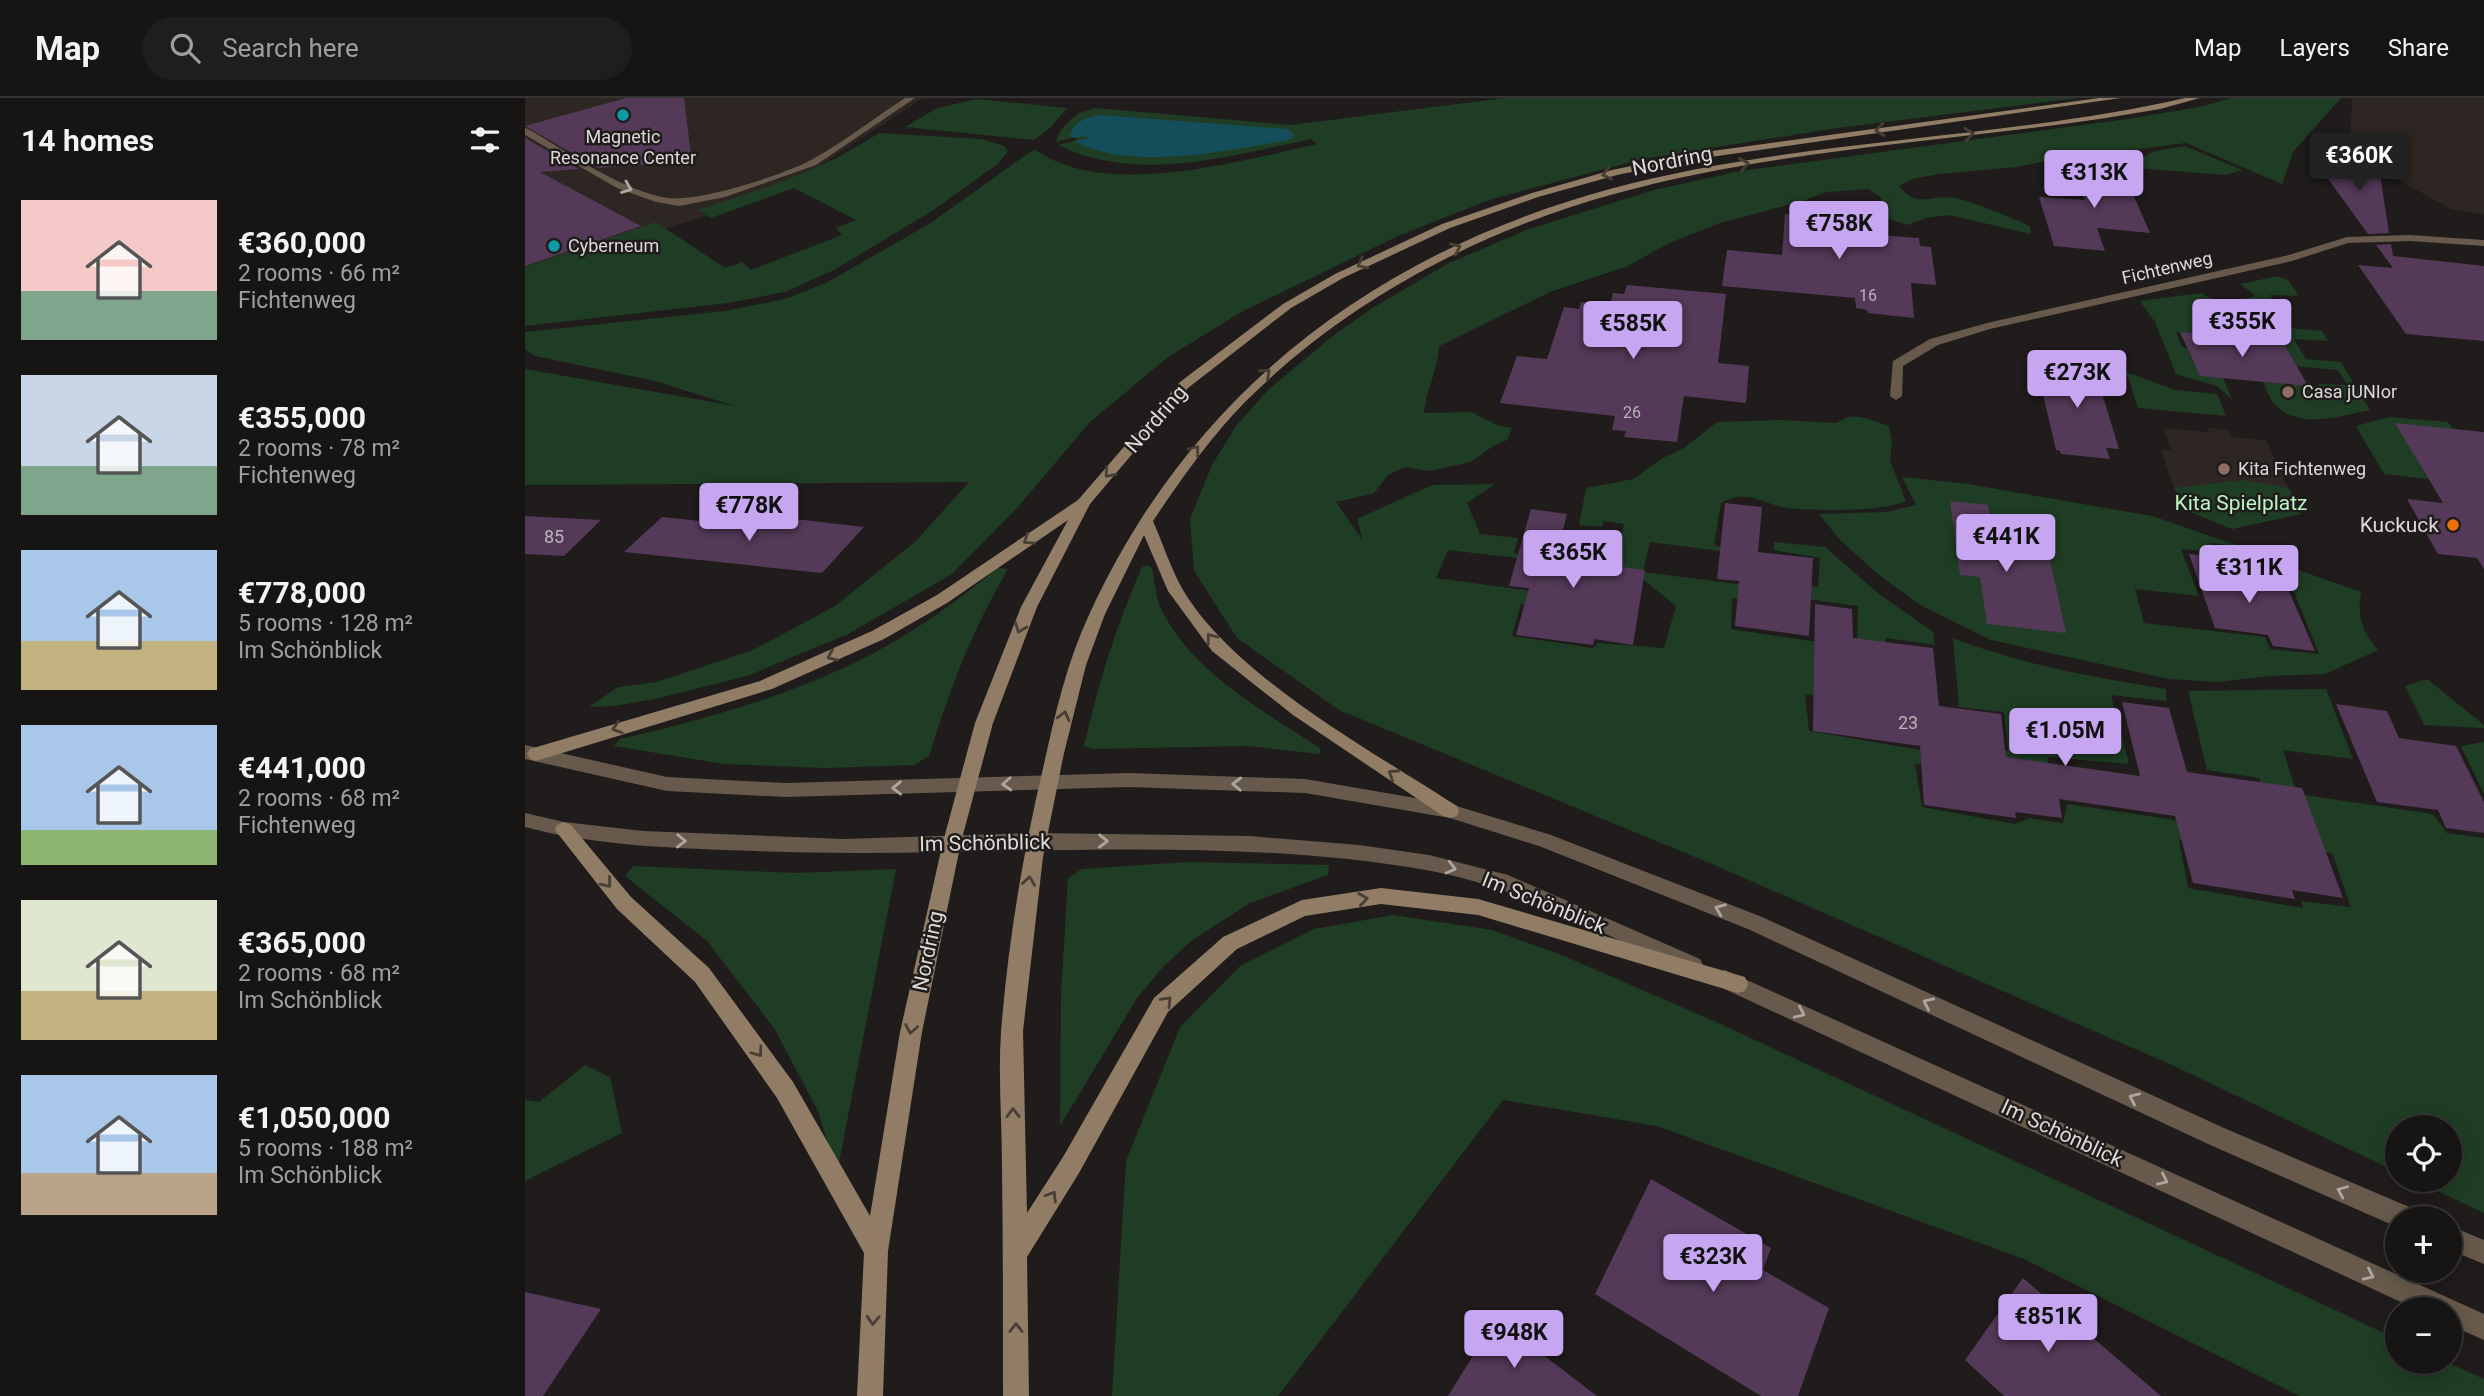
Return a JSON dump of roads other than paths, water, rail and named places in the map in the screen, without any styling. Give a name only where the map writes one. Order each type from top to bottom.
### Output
[{"type":"street","points":[[525,131],[620,186],[659,200],[679,203],[722,195],[813,163],[911,98]]},
{"type":"street","name":"Nordring","points":[[870,1396],[876,1251],[911,1032],[965,786],[984,723],[1029,607],[1084,502],[1184,385],[1287,306],[1374,258],[1446,226],[1584,180],[1690,157],[2117,98]]},
{"type":"street","name":"Nordring","points":[[1016,1396],[1011,1036],[1035,841],[1069,694],[1095,617],[1145,520],[1218,421],[1288,354],[1359,301],[1437,257],[1510,225],[1610,192],[1700,172],[1837,150],[2090,118],[2196,98]]},
{"type":"street","name":"Fichtenweg","points":[[1896,396],[1897,364],[1934,342],[1987,327],[2293,258],[2347,240],[2410,238],[2484,243]]},
{"type":"street","points":[[531,753],[766,685],[878,635],[942,599],[1084,502]]},
{"type":"street","points":[[1145,520],[1176,591],[1218,647],[1299,712],[1450,811]]},
{"type":"street","points":[[531,753],[667,783],[786,790],[1129,780],[1305,786],[1367,794],[1450,811],[1544,840],[1755,923],[2216,1136],[2385,1209]]},
{"type":"street","name":"Im Schönblick","points":[[525,820],[564,830],[643,839],[843,847],[1035,841],[1249,844],[1359,853],[1429,863],[1508,883],[1738,984],[2418,1297]]},
{"type":"street","points":[[564,830],[624,903],[702,975],[785,1090],[876,1251]]},
{"type":"street","points":[[1015,1254],[1071,1165],[1161,1005],[1230,943],[1301,908],[1381,897],[1478,907],[1738,984]]},
{"type":"street","points":[[2462,1243],[2484,1252]]},
{"type":"street","points":[[2462,1318],[2484,1328]]},
{"type":"water","points":[[1100,115],[1287,129],[1295,135],[1289,140],[1210,153],[1151,157],[1123,155],[1097,150],[1075,141],[1088,138],[1086,136],[1073,138],[1070,134],[1082,120]]},
{"type":"place","name":"Magnetic Resonance Center","points":[[623,115]]},
{"type":"place","name":"Cyberneum","points":[[554,246]]},
{"type":"place","name":"Casa jUNIor","points":[[2288,392]]},
{"type":"place","name":"Kita Fichtenweg","points":[[2224,469]]},
{"type":"place","name":"Kuckuck","points":[[2453,525]]},
{"type":"park label","name":"Kita Spielplatz","points":[[2241,503]]}]
